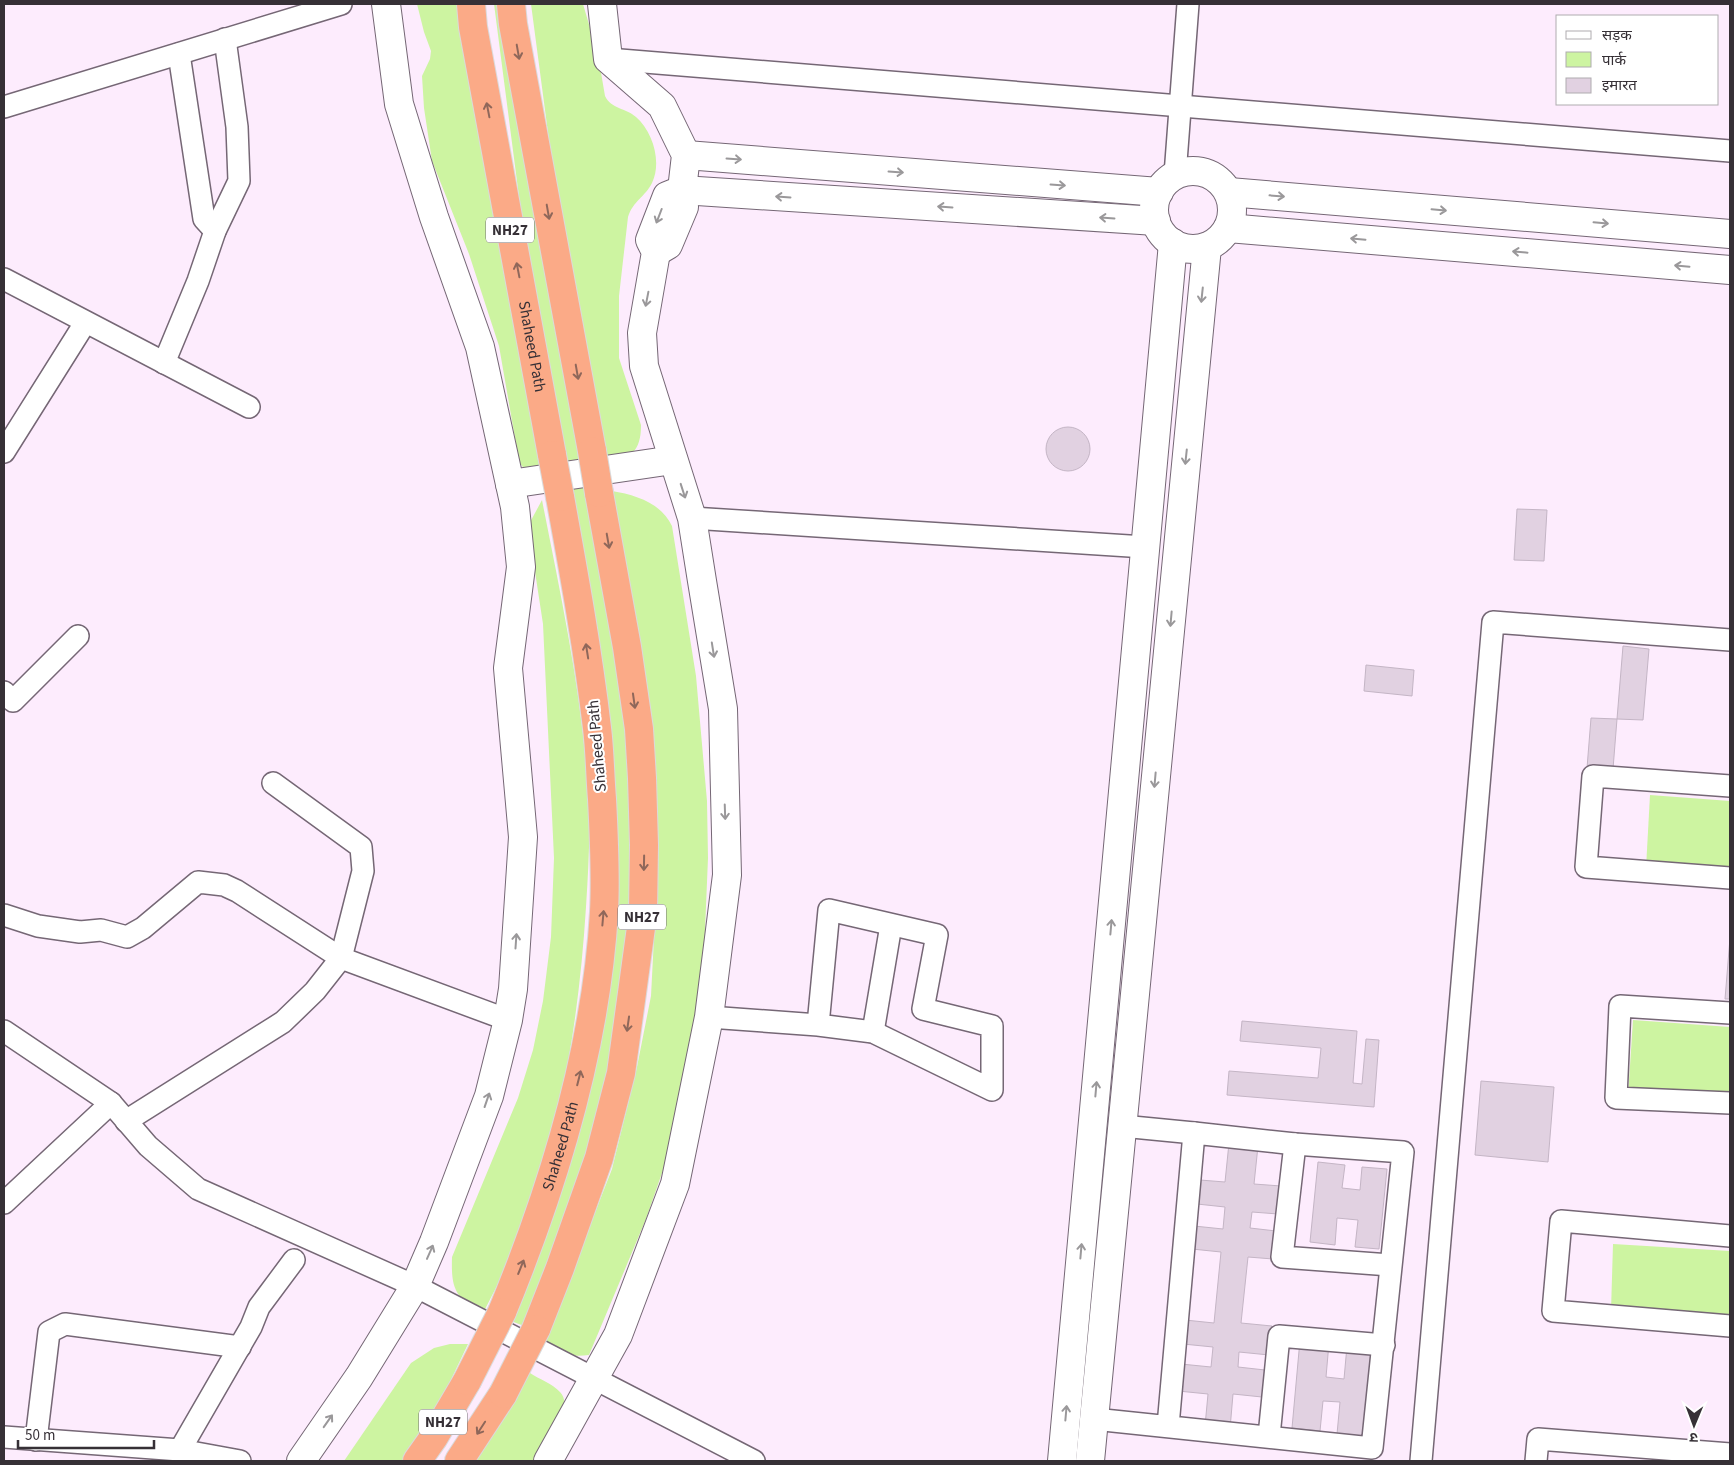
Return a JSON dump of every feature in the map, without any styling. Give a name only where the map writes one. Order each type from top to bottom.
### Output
[{"type":"highway","name":"Shaheed Path","points":[[417,1461],[434,1437],[467,1381],[502,1312],[524,1259],[566,1129],[584,1054],[597,980],[604,912],[604,839],[598,730],[587,652],[473,27],[471,4]]},
{"type":"highway","name":"NH27","points":[[459,1461],[503,1394],[536,1329],[599,1158],[621,1073],[643,913],[644,845],[642,778],[638,729],[627,647],[513,24],[511,4]]},
{"type":"street","points":[[4,107],[341,4]]},
{"type":"street","points":[[301,1461],[359,1377],[415,1286],[434,1242],[489,1096],[508,1020],[513,989],[523,837],[508,668],[521,566],[515,507],[480,347],[434,217],[399,104],[386,4]]},
{"type":"street","points":[[548,1461],[618,1335],[675,1184],[709,1017],[727,875],[723,709],[692,518],[644,366],[642,333],[656,252],[668,246],[684,207],[682,190],[686,156],[662,106],[608,59],[602,4]]},
{"type":"street","points":[[1167,184],[1180,106],[1188,4]]},
{"type":"street","points":[[164,363],[198,281],[215,231],[239,181],[237,127],[225,39]]},
{"type":"street","points":[[179,54],[204,219],[215,231]]},
{"type":"street","points":[[608,59],[1730,151]]},
{"type":"street","points":[[686,156],[1167,184]]},
{"type":"street","points":[[1188,171],[1206,172],[1218,179],[1229,192],[1233,205],[1232,222],[1225,235],[1212,245],[1197,250],[1181,248],[1168,241],[1158,228],[1154,215],[1156,198],[1167,184],[1188,171]]},
{"type":"street","points":[[682,190],[1156,221]]},
{"type":"street","points":[[1229,192],[1730,234]]},
{"type":"street","points":[[1228,228],[1730,270]]},
{"type":"street","points":[[1062,1461],[1173,244]]},
{"type":"street","points":[[1090,1461],[1207,247]]},
{"type":"street","points":[[4,279],[249,407]]},
{"type":"street","points":[[4,452],[85,323]]},
{"type":"street","points":[[510,484],[673,460]]},
{"type":"street","points":[[692,518],[1145,547]]},
{"type":"street","points":[[1421,1461],[1492,622],[1730,640]]},
{"type":"street","points":[[4,692],[13,701],[78,636]]},
{"type":"street","points":[[1730,786],[1593,776],[1586,867],[1730,878]]},
{"type":"street","points":[[126,1121],[283,1022],[316,991],[341,958],[363,871],[362,847],[273,783]]},
{"type":"street","points":[[4,914],[38,926],[80,932],[101,930],[126,937],[143,928],[198,882],[224,885],[237,891],[341,958],[508,1020]]},
{"type":"street","points":[[709,1017],[818,1025],[873,1032],[992,1090],[992,1026],[923,1009],[937,935],[829,910],[818,1025]]},
{"type":"street","points":[[873,1032],[891,925]]},
{"type":"street","points":[[1730,1013],[1620,1006],[1616,1098],[1730,1103]]},
{"type":"street","points":[[4,1031],[111,1103],[148,1146],[198,1189],[415,1286],[751,1461]]},
{"type":"street","points":[[4,1203],[111,1103]]},
{"type":"street","points":[[1094,1419],[1372,1448],[1403,1152],[1295,1144],[1122,1126]]},
{"type":"street","points":[[1168,1426],[1194,1133]]},
{"type":"street","points":[[1295,1144],[1282,1257],[1390,1266]]},
{"type":"street","points":[[1730,1236],[1561,1221],[1553,1311],[1730,1326]]},
{"type":"street","points":[[180,1450],[251,1327],[260,1307],[294,1260]]},
{"type":"street","points":[[36,1440],[49,1332],[65,1324],[240,1346]]},
{"type":"street","points":[[1269,1436],[1279,1336],[1384,1345]]},
{"type":"street","points":[[4,1438],[180,1450],[240,1461]]},
{"type":"street","points":[[1536,1461],[1538,1439],[1730,1454]]},
{"type":"green space","points":[[417,4],[469,4],[541,477],[528,471],[519,461],[499,346],[469,254],[432,161],[424,108],[422,76],[430,59],[431,51]]},
{"type":"green space","points":[[494,4],[507,4],[629,719],[631,867],[625,979],[618,1040],[587,1159],[524,1326],[511,1321],[527,1286],[551,1223],[569,1164],[616,824],[609,731],[525,243]]},
{"type":"green space","points":[[531,4],[583,4],[598,55],[605,96],[611,104],[632,114],[642,123],[651,139],[656,157],[655,175],[652,183],[633,207],[628,217],[619,296],[619,358],[641,425],[639,442],[633,452],[608,467],[559,216]]},
{"type":"green space","points":[[612,491],[647,501],[661,511],[672,526],[696,676],[707,801],[708,858],[700,1003],[679,1124],[646,1219],[589,1355],[577,1356],[559,1354],[542,1349],[612,1169],[637,1067],[651,996],[658,860],[656,805]]},
{"type":"green space","points":[[542,500],[572,654],[583,732],[589,822],[586,907],[576,1014],[556,1121],[537,1191],[526,1222],[483,1313],[466,1302],[457,1291],[452,1277],[452,1257],[518,1098],[533,1050],[543,1001],[551,937],[554,858],[543,624],[528,526]]},
{"type":"green space","points":[[1650,795],[1730,801],[1730,874],[1646,868]]},
{"type":"green space","points":[[1633,1020],[1730,1027],[1730,1102],[1628,1096]]},
{"type":"green space","points":[[1613,1244],[1730,1251],[1730,1321],[1611,1311]]},
{"type":"green space","points":[[450,1344],[468,1344],[446,1390],[404,1461],[344,1461],[411,1363],[434,1348]]},
{"type":"green space","points":[[530,1373],[557,1389],[564,1399],[561,1417],[551,1437],[534,1461],[476,1461]]},
{"type":"building","points":[[1072,427],[1084,433],[1089,441],[1089,457],[1084,465],[1076,470],[1064,471],[1052,465],[1047,457],[1046,445],[1052,433],[1060,428]]},
{"type":"building","points":[[1517,509],[1547,510],[1544,561],[1514,560]]},
{"type":"building","points":[[1623,646],[1649,649],[1643,720],[1617,719]]},
{"type":"building","points":[[1366,665],[1414,670],[1412,696],[1364,691]]},
{"type":"building","points":[[1591,718],[1617,719],[1613,769],[1587,768]]},
{"type":"building","points":[[1730,938],[1730,999],[1725,999]]},
{"type":"building","points":[[1242,1021],[1357,1031],[1353,1083],[1362,1084],[1366,1039],[1379,1040],[1374,1107],[1227,1095],[1229,1071],[1318,1078],[1321,1048],[1240,1041]]},
{"type":"building","points":[[1481,1081],[1554,1087],[1548,1162],[1475,1155]]},
{"type":"building","points":[[1229,1143],[1258,1146],[1254,1184],[1281,1186],[1278,1214],[1252,1212],[1250,1228],[1276,1231],[1273,1259],[1248,1257],[1241,1323],[1272,1326],[1269,1355],[1239,1352],[1238,1367],[1265,1370],[1262,1397],[1233,1394],[1230,1429],[1205,1426],[1208,1394],[1178,1391],[1181,1364],[1211,1367],[1213,1347],[1183,1344],[1185,1320],[1214,1323],[1221,1252],[1192,1249],[1194,1226],[1223,1229],[1225,1207],[1197,1204],[1200,1180],[1225,1182]]},
{"type":"building","points":[[1318,1162],[1345,1165],[1342,1188],[1360,1190],[1362,1167],[1387,1169],[1379,1249],[1355,1247],[1358,1220],[1337,1218],[1335,1245],[1310,1242]]},
{"type":"building","points":[[1300,1340],[1329,1343],[1326,1377],[1344,1379],[1347,1346],[1374,1348],[1366,1437],[1337,1434],[1340,1402],[1323,1401],[1320,1431],[1292,1428]]}]
